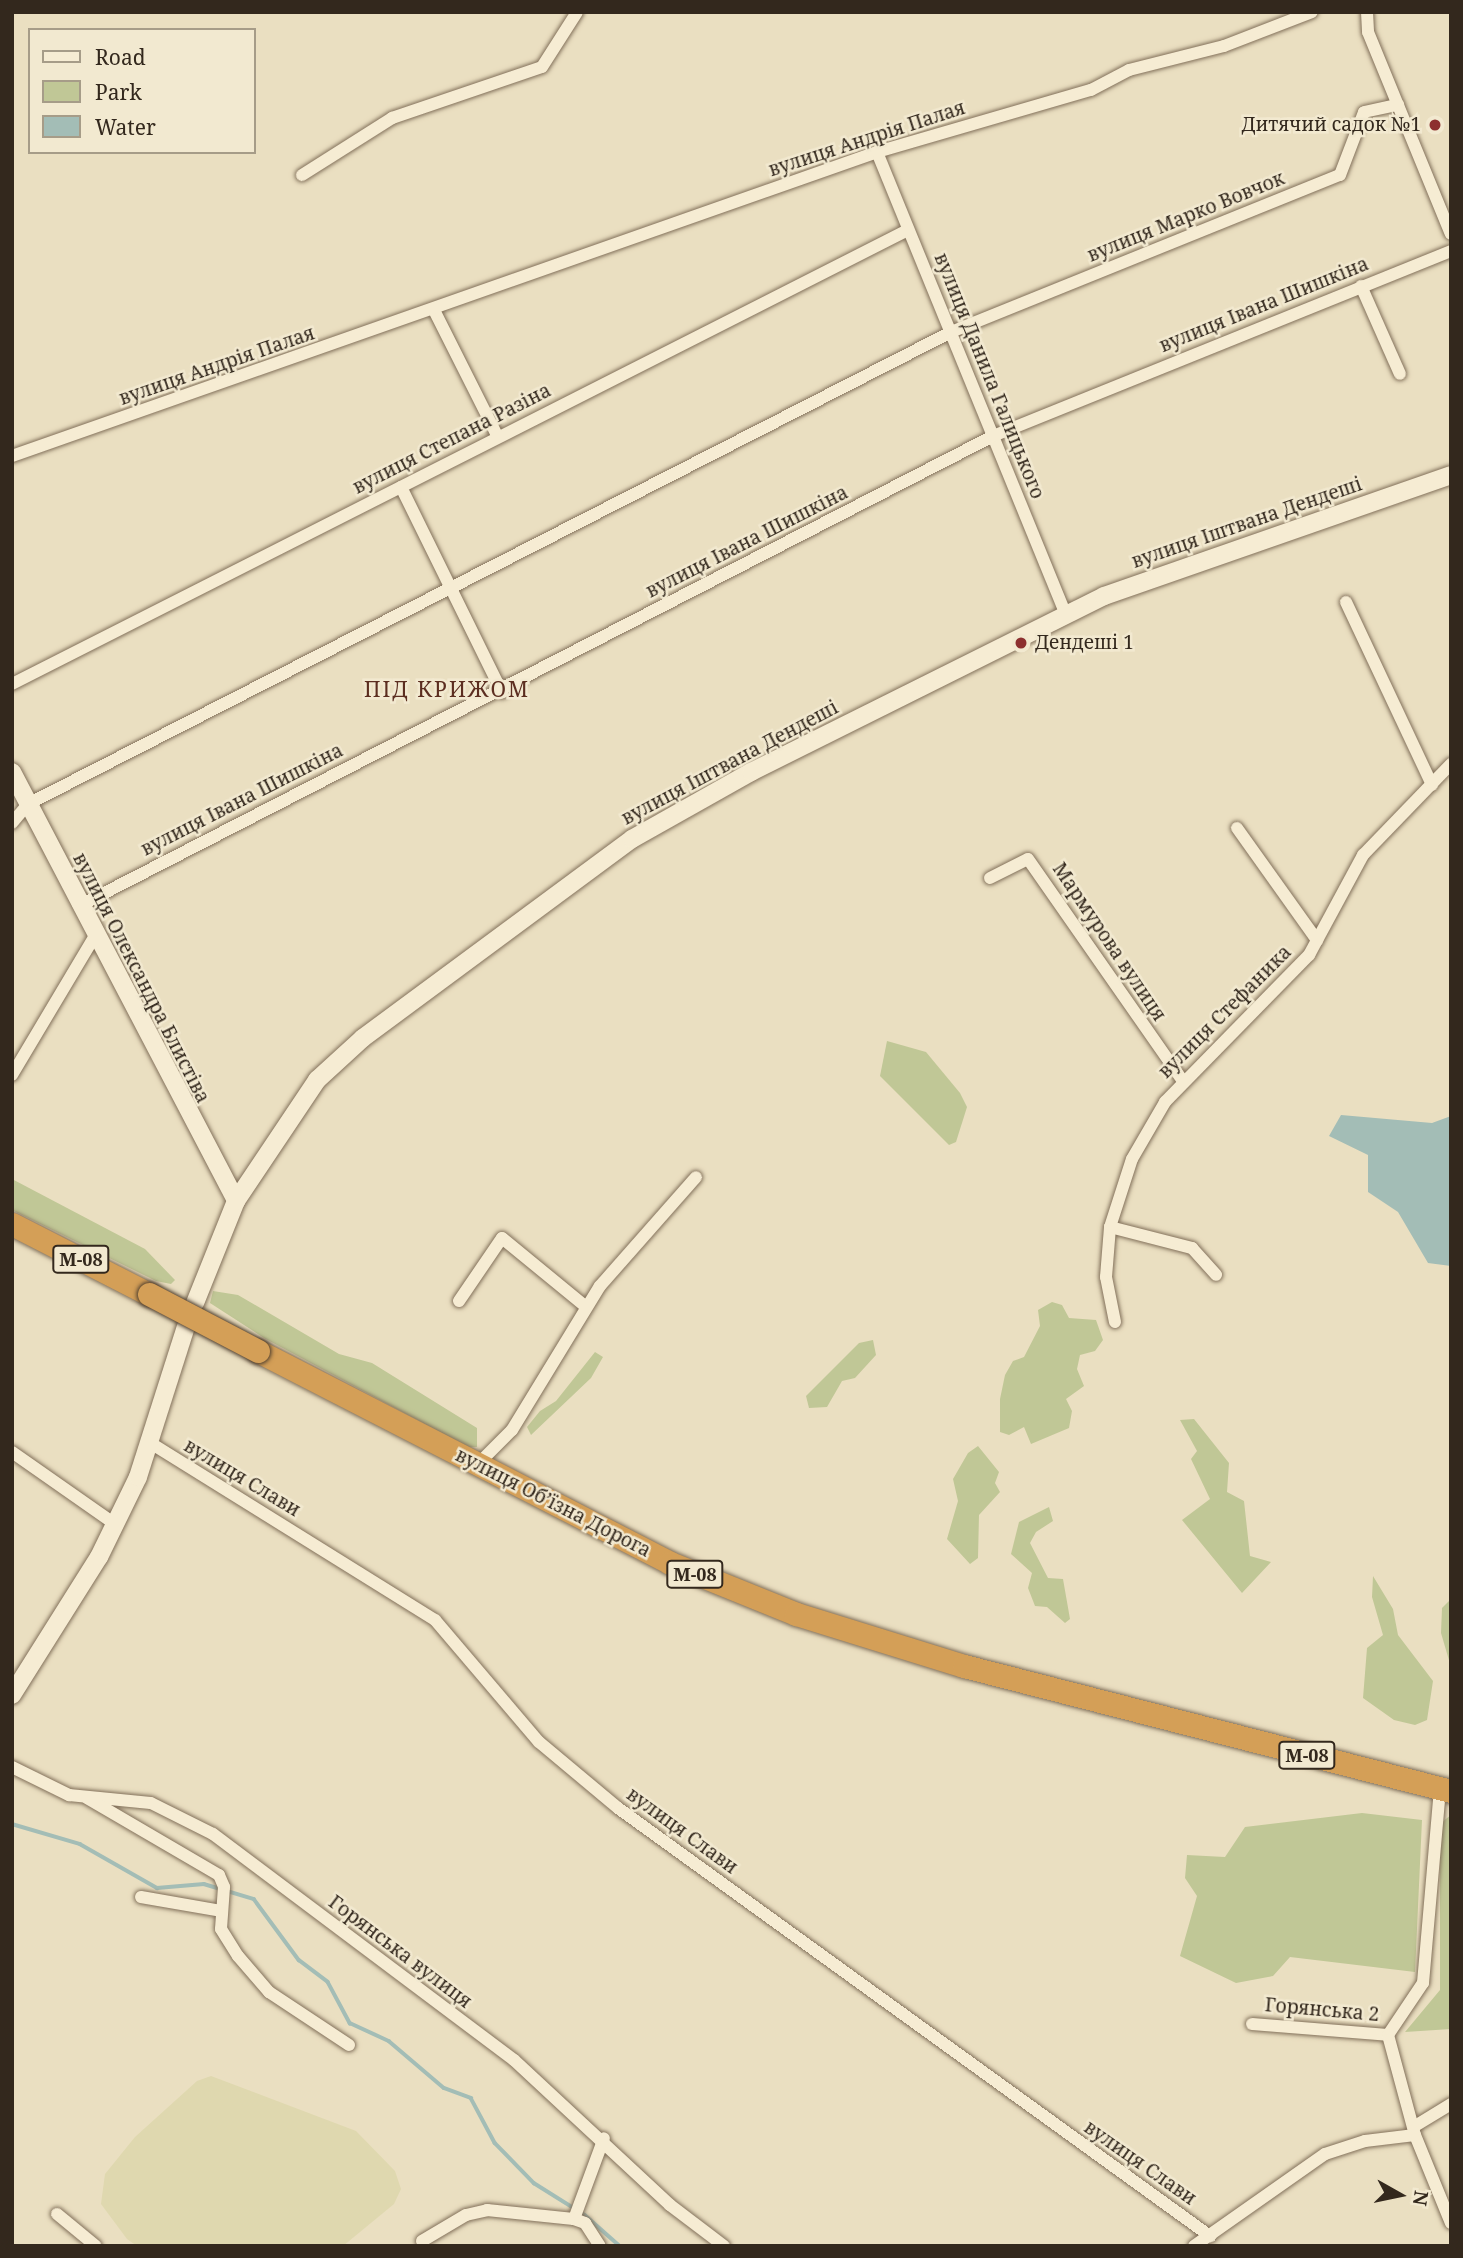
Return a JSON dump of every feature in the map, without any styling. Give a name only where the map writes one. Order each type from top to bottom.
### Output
[{"type":"highway","name":"вулиця Обʼїзна Дорога","points":[[12,1224],[670,1563],[796,1614],[1164,1719],[1445,1789]]},
{"type":"street","points":[[302,175],[392,118],[542,68],[577,12]]},
{"type":"street","name":"вулиця Андрія Палая","points":[[12,456],[435,312],[877,152],[1091,90],[1129,69],[1224,46],[1312,12]]},
{"type":"street","points":[[1367,12],[1368,32],[1451,234]]},
{"type":"street","name":"вулиця Марко Вовчок","points":[[951,332],[1340,175],[1364,112],[1398,104]]},
{"type":"street","name":"вулиця Данила Галицького","points":[[877,152],[1066,615]]},
{"type":"street","name":"вулиця Степана Разіна","points":[[12,684],[908,230]]},
{"type":"street","name":"вулиця Івана Шишкіна","points":[[79,906],[502,692],[993,436],[1451,251]]},
{"type":"street","points":[[1361,286],[1400,374]]},
{"type":"street","points":[[435,312],[498,437]]},
{"type":"street","points":[[12,823],[28,804],[951,332]]},
{"type":"street","name":"вулиця Іштвана Дендеші","points":[[195,1304],[236,1201],[307,1093],[338,1059],[590,868],[712,792],[1066,615],[1166,572],[1451,475]]},
{"type":"street","points":[[401,487],[502,692]]},
{"type":"street","points":[[1346,602],[1432,785]]},
{"type":"street","name":"вулиця Стефаника","points":[[1115,1322],[1106,1277],[1110,1227],[1132,1159],[1182,1080],[1274,995],[1317,940],[1354,868],[1451,764]]},
{"type":"street","name":"вулиця Олександра Блистіва","points":[[12,772],[79,906],[236,1201]]},
{"type":"street","points":[[1237,828],[1317,940]]},
{"type":"street","name":"Мармурова вулиця","points":[[990,878],[1028,859],[1182,1080]]},
{"type":"street","points":[[12,1075],[96,934]]},
{"type":"street","points":[[477,1465],[512,1430],[585,1306],[696,1177]]},
{"type":"street","points":[[1110,1227],[1192,1248],[1216,1275]]},
{"type":"street","points":[[459,1301],[502,1238],[585,1306]]},
{"type":"street","points":[[12,1695],[115,1524],[149,1441],[186,1327]]},
{"type":"street","name":"вулиця Слави","points":[[149,1441],[412,1602],[454,1640],[539,1742],[618,1808],[1210,2236]]},
{"type":"street","points":[[12,1452],[115,1524]]},
{"type":"street","name":"Горянська вулиця","points":[[12,1767],[37,1784],[87,1798],[151,1803],[213,1834],[514,2060],[604,2138],[670,2205],[724,2246]]},
{"type":"street","points":[[1445,1789],[1423,1983],[1388,2035],[1415,2130],[1451,2223]]},
{"type":"street","points":[[87,1798],[103,1812],[219,1875],[224,1890],[222,1929],[269,1992],[349,2045]]},
{"type":"street","points":[[141,1898],[221,1911]]},
{"type":"street","name":"Горянська 2","points":[[1252,2024],[1388,2035]]},
{"type":"street","points":[[1194,2246],[1292,2173],[1348,2146],[1415,2130],[1451,2105]]},
{"type":"street","points":[[574,2219],[604,2138]]},
{"type":"street","points":[[422,2241],[478,2211],[574,2219],[585,2224],[600,2246]]},
{"type":"street","points":[[57,2214],[96,2246]]},
{"type":"shaded area","points":[[211,2076],[356,2131],[395,2171],[401,2189],[394,2204],[343,2246],[137,2246],[127,2239],[101,2204],[105,2174],[135,2137],[197,2081]]},
{"type":"green space","points":[[887,1041],[926,1052],[960,1093],[967,1107],[956,1142],[949,1145],[880,1076]]},
{"type":"green space","points":[[12,1179],[145,1249],[175,1280],[171,1284],[156,1281],[12,1210]]},
{"type":"green space","points":[[213,1291],[238,1295],[339,1354],[372,1363],[477,1428],[477,1447],[468,1447],[264,1338],[210,1303]]},
{"type":"green space","points":[[1052,1302],[1062,1305],[1069,1318],[1096,1320],[1103,1340],[1095,1351],[1080,1355],[1077,1369],[1084,1386],[1066,1399],[1072,1411],[1069,1428],[1031,1444],[1024,1427],[1009,1435],[1000,1432],[1000,1399],[1005,1375],[1013,1361],[1024,1357],[1040,1326],[1038,1310]]},
{"type":"green space","points":[[873,1340],[876,1355],[855,1378],[842,1381],[827,1407],[809,1408],[806,1396],[859,1343]]},
{"type":"green space","points":[[595,1352],[603,1357],[591,1378],[531,1435],[527,1427],[540,1411],[556,1401]]},
{"type":"green space","points":[[1194,1419],[1229,1463],[1227,1492],[1244,1501],[1250,1556],[1271,1562],[1242,1593],[1182,1520],[1210,1499],[1191,1459],[1197,1451],[1180,1420]]},
{"type":"green space","points":[[978,1446],[999,1472],[995,1483],[1000,1492],[979,1515],[978,1558],[970,1564],[947,1539],[958,1501],[953,1479],[968,1453]]},
{"type":"green space","points":[[1049,1507],[1053,1521],[1036,1532],[1030,1543],[1048,1578],[1063,1579],[1070,1619],[1065,1623],[1047,1607],[1035,1606],[1028,1588],[1032,1573],[1011,1554],[1019,1522]]},
{"type":"green space","points":[[1373,1576],[1393,1609],[1398,1635],[1433,1681],[1427,1720],[1415,1725],[1394,1720],[1363,1698],[1367,1648],[1383,1635],[1372,1597]]},
{"type":"green space","points":[[1451,1599],[1451,1667],[1441,1633],[1442,1608]]},
{"type":"green space","points":[[1362,1813],[1422,1820],[1415,1972],[1290,1957],[1273,1976],[1236,1983],[1180,1956],[1197,1896],[1185,1878],[1187,1855],[1225,1857],[1245,1827]]},
{"type":"green space","points":[[1451,1815],[1451,2029],[1405,2032],[1440,1990],[1440,1842],[1442,1822]]},
{"type":"water","points":[[1341,1115],[1432,1123],[1451,1116],[1451,1266],[1428,1263],[1398,1212],[1368,1192],[1368,1155],[1329,1136]]},
{"type":"waterway","points":[[12,1824],[80,1844],[157,1888],[204,1884],[254,1899],[299,1960],[328,1982],[350,2023],[389,2041],[444,2088],[471,2098],[495,2143],[534,2183],[585,2215],[620,2246]]},
{"type":"place","name":"Дитячий садок №1","points":[[1435,125]]},
{"type":"place","name":"Дендеші 1","points":[[1021,643]]},
{"type":"district","name":"ПІД КРИЖОМ","points":[[447,689]]}]
